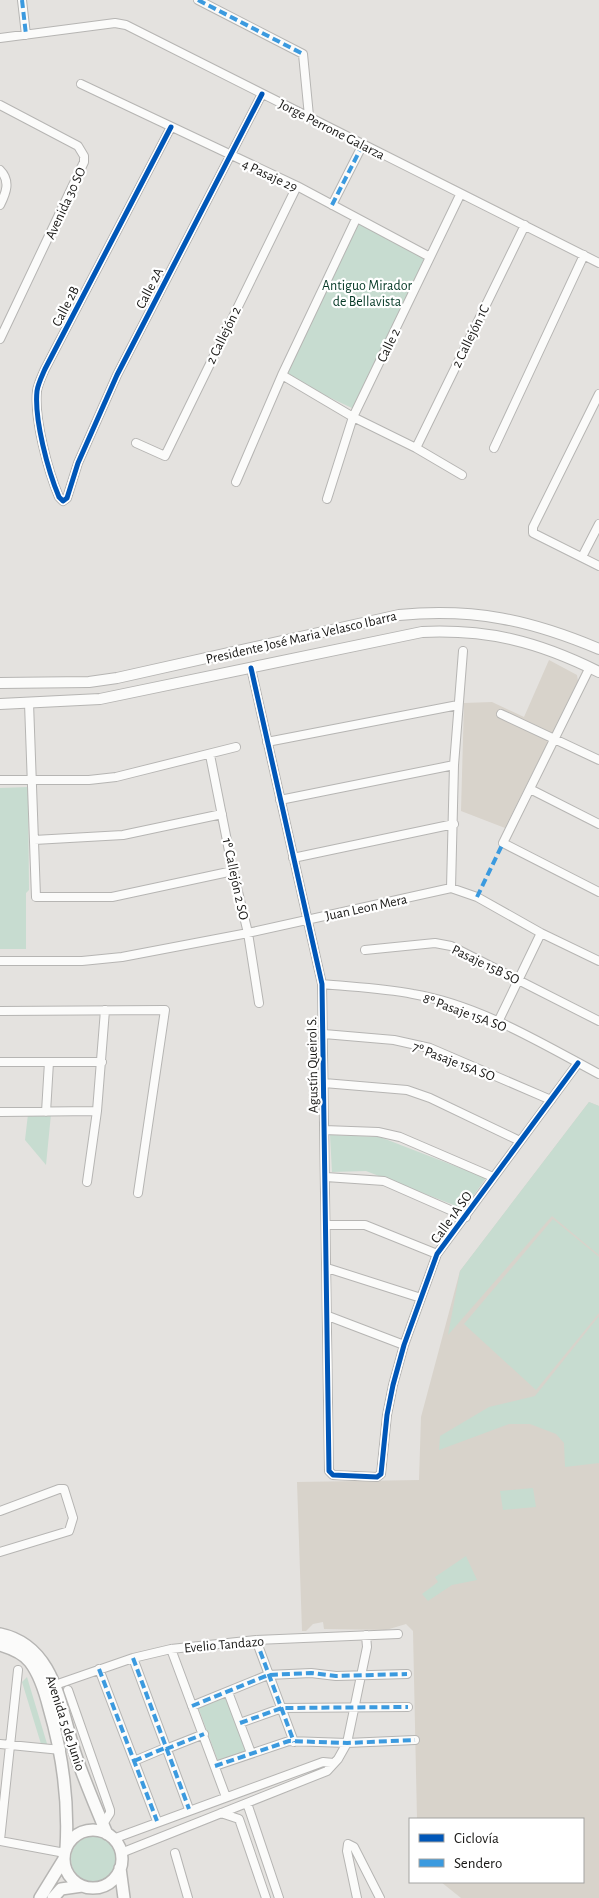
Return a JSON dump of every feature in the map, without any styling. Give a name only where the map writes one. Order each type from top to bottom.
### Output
[{"type":"main road","name":"Presidente José Maria Velasco Ibarra","points":[[0,683],[89,682],[152,671],[399,615],[417,613],[478,613],[522,622],[567,636],[599,650]]},
{"type":"main road","name":"Presidente José Maria Velasco Ibarra","points":[[0,704],[100,699],[404,634],[457,631],[483,632],[526,642],[594,670]]},
{"type":"main road","points":[[152,671],[161,675],[162,680],[157,688]]},
{"type":"main road","name":"Avenida 5 de Junio","points":[[0,1634],[9,1636],[31,1648],[49,1670],[83,1776],[107,1832]]},
{"type":"main road","name":"Avenida 5 de Junio","points":[[0,1645],[25,1656],[34,1668],[44,1689],[61,1750],[65,1784],[65,1854]]},
{"type":"main road","points":[[40,1898],[75,1836],[83,1832],[99,1831],[107,1832],[121,1853],[120,1867],[124,1898]]},
{"type":"main road","points":[[65,1854],[69,1875],[97,1898]]},
{"type":"main road","points":[[53,1898],[56,1893],[65,1887],[104,1886],[116,1875],[120,1867]]},
{"type":"street","points":[[22,0],[26,35]]},
{"type":"street","points":[[198,0],[303,54],[309,116]]},
{"type":"street","name":"Jorge Perrone Galarza","points":[[0,38],[115,23],[126,25],[309,116],[460,195],[599,262]]},
{"type":"street","name":"4 Pasaje 29","points":[[81,84],[296,186],[430,257]]},
{"type":"street","name":"Calle 2A","points":[[67,498],[72,478],[101,409],[262,94]]},
{"type":"street","name":"Avenida 30 SO","points":[[0,105],[78,146],[82,150],[84,162],[0,339]]},
{"type":"street","name":"Calle 2B","points":[[67,498],[64,501],[60,499],[47,467],[38,404],[38,386],[45,369],[171,127]]},
{"type":"street","points":[[332,205],[360,150]]},
{"type":"street","points":[[0,170],[7,178],[5,195],[0,205]]},
{"type":"street","name":"2 Callejón 2","points":[[136,443],[165,456],[296,186]]},
{"type":"street","name":"Calle 2","points":[[327,499],[353,417],[460,195]]},
{"type":"street","points":[[236,482],[282,375],[356,219]]},
{"type":"street","name":"2 Callejón 1C","points":[[416,448],[525,225]]},
{"type":"street","points":[[494,448],[584,256]]},
{"type":"street","points":[[282,375],[353,417],[416,448],[462,475]]},
{"type":"street","points":[[599,394],[533,527],[534,533],[599,566]]},
{"type":"street","points":[[582,557],[599,524]]},
{"type":"street","points":[[463,651],[454,765],[451,888],[477,897],[541,933],[599,961]]},
{"type":"street","name":"Agustín Queirol S.","points":[[251,668],[322,984],[327,1225],[329,1471],[338,1476],[377,1477],[381,1474],[381,1468]]},
{"type":"street","points":[[594,670],[554,738],[503,843],[599,892]]},
{"type":"street","points":[[29,703],[36,897],[112,897],[233,871]]},
{"type":"street","points":[[267,742],[458,706]]},
{"type":"street","points":[[501,714],[599,760]]},
{"type":"street","points":[[0,780],[116,778],[236,747]]},
{"type":"street","name":"1º Callejón 2 SO","points":[[210,755],[233,871],[248,933],[259,1003]]},
{"type":"street","points":[[280,800],[454,765]]},
{"type":"street","points":[[530,789],[599,824]]},
{"type":"street","points":[[34,840],[123,836],[222,814]]},
{"type":"street","points":[[293,858],[454,824]]},
{"type":"street","name":"Juan Leon Mera","points":[[0,961],[82,961],[122,957],[248,933],[451,888]]},
{"type":"street","points":[[498,1022],[541,933]]},
{"type":"street","name":"Pasaje 15B SO","points":[[365,950],[435,942],[451,946],[599,1021]]},
{"type":"street","name":"8º Pasaje 15A SO","points":[[322,984],[413,994],[446,1002],[498,1022],[599,1074]]},
{"type":"street","points":[[87,1182],[97,1111],[105,1010]]},
{"type":"street","points":[[0,1011],[165,1010],[138,1193]]},
{"type":"street","name":"7º Pasaje 15A SO","points":[[324,1034],[414,1043],[430,1048],[551,1100]]},
{"type":"street","points":[[0,1062],[102,1062]]},
{"type":"street","points":[[46,1112],[49,1062]]},
{"type":"street","name":"Calle 1A SO","points":[[381,1468],[387,1415],[404,1345],[438,1254],[578,1063]]},
{"type":"street","points":[[324,1083],[407,1090],[430,1098],[520,1141]]},
{"type":"street","points":[[0,1112],[97,1111]]},
{"type":"street","points":[[324,1130],[378,1132],[400,1137],[493,1177]]},
{"type":"street","points":[[326,1177],[384,1182],[466,1217]]},
{"type":"street","points":[[327,1225],[365,1225],[438,1254]]},
{"type":"street","points":[[327,1268],[421,1298]]},
{"type":"street","points":[[328,1316],[404,1345]]},
{"type":"street","points":[[0,1511],[59,1489],[64,1489],[67,1493],[73,1518],[69,1531],[0,1552]]},
{"type":"street","name":"Evelio Tandazo","points":[[55,1684],[133,1658],[171,1649],[256,1640],[398,1634]]},
{"type":"street","points":[[121,1853],[327,1771],[346,1743],[368,1647],[366,1635]]},
{"type":"street","points":[[256,1640],[294,1742]]},
{"type":"street","points":[[171,1649],[226,1797]]},
{"type":"street","points":[[133,1658],[189,1809]]},
{"type":"street","points":[[98,1669],[157,1821]]},
{"type":"street","points":[[18,1670],[0,1841],[65,1854]]},
{"type":"street","points":[[192,1706],[268,1675],[311,1673],[336,1676],[407,1674]]},
{"type":"street","points":[[68,1690],[110,1810],[107,1832],[157,1821],[323,1762],[334,1763]]},
{"type":"street","points":[[228,1692],[250,1753]]},
{"type":"street","points":[[240,1723],[282,1708],[408,1707]]},
{"type":"street","points":[[134,1761],[204,1734]]},
{"type":"street","points":[[215,1766],[281,1742],[346,1743],[415,1740]]},
{"type":"street","points":[[0,1744],[61,1750]]},
{"type":"street","points":[[83,1776],[96,1771]]},
{"type":"street","points":[[247,1803],[279,1898]]},
{"type":"street","points":[[221,1813],[239,1819],[266,1898]]},
{"type":"street","points":[[357,1898],[346,1847],[348,1844],[354,1847],[380,1898]]},
{"type":"street","points":[[174,1853],[188,1898]]},
{"type":"shaded area","points":[[549,660],[577,675],[578,681],[505,828],[461,811],[464,703],[492,702],[524,717]]},
{"type":"shaded area","points":[[589,1102],[599,1106],[599,1898],[461,1898],[442,1883],[584,1883],[584,1818],[417,1818],[413,1631],[406,1624],[386,1630],[324,1629],[323,1622],[313,1624],[306,1631],[302,1631],[297,1482],[419,1480],[421,1417],[460,1271]]},
{"type":"green space","name":"Antiguo Mirador de Bellavista","points":[[360,216],[431,255],[354,409],[282,375]]},
{"type":"green space","points":[[28,787],[29,890],[26,893],[26,949],[0,949],[0,788]]},
{"type":"green space","points":[[589,1102],[599,1106],[599,1255],[552,1216],[448,1335],[460,1271]]},
{"type":"green space","points":[[28,1114],[51,1114],[46,1165],[25,1140]]},
{"type":"green space","points":[[330,1135],[380,1137],[486,1178],[464,1209],[366,1171],[332,1172]]},
{"type":"green space","points":[[553,1219],[599,1257],[599,1313],[536,1390],[464,1324]]},
{"type":"green space","points":[[599,1316],[599,1463],[565,1467],[564,1443],[556,1434],[530,1424],[509,1424],[439,1450],[440,1436],[489,1407],[535,1396]]},
{"type":"green space","points":[[533,1488],[536,1507],[503,1510],[500,1491]]},
{"type":"green space","points":[[466,1556],[477,1580],[452,1585],[428,1601],[422,1594],[438,1582],[435,1577]]},
{"type":"green space","points":[[27,1677],[48,1747],[41,1744],[22,1682]]},
{"type":"green space","points":[[229,1696],[249,1750],[218,1761],[198,1707]]},
{"type":"green space","points":[[90,1836],[98,1836],[107,1840],[113,1846],[117,1859],[113,1872],[107,1878],[98,1882],[90,1882],[81,1878],[75,1872],[71,1863],[71,1855],[75,1846],[81,1840]]},
{"type":"marked path","points":[[22,0],[26,35]]},
{"type":"marked path","points":[[198,0],[303,54]]},
{"type":"marked path","points":[[332,205],[360,150]]},
{"type":"marked path","points":[[477,897],[503,843]]},
{"type":"marked path","points":[[256,1640],[294,1742]]},
{"type":"marked path","points":[[133,1658],[189,1809]]},
{"type":"marked path","points":[[99,1669],[157,1821]]},
{"type":"marked path","points":[[192,1706],[268,1675],[311,1673],[336,1676],[407,1674]]},
{"type":"marked path","points":[[240,1723],[282,1708],[408,1707]]},
{"type":"marked path","points":[[166,1749],[204,1734]]},
{"type":"marked path","points":[[215,1766],[289,1741],[347,1743],[415,1740]]},
{"type":"marked path","points":[[134,1761],[165,1748]]},
{"type":"cycle path","points":[[171,127],[45,369],[38,386],[38,416],[46,459],[59,497],[63,501],[67,498],[78,463],[117,375],[262,94]]},
{"type":"cycle path","points":[[251,668],[322,984],[329,1471],[333,1475],[377,1477],[381,1474],[387,1415],[393,1385],[404,1345],[437,1254],[578,1063]]}]
